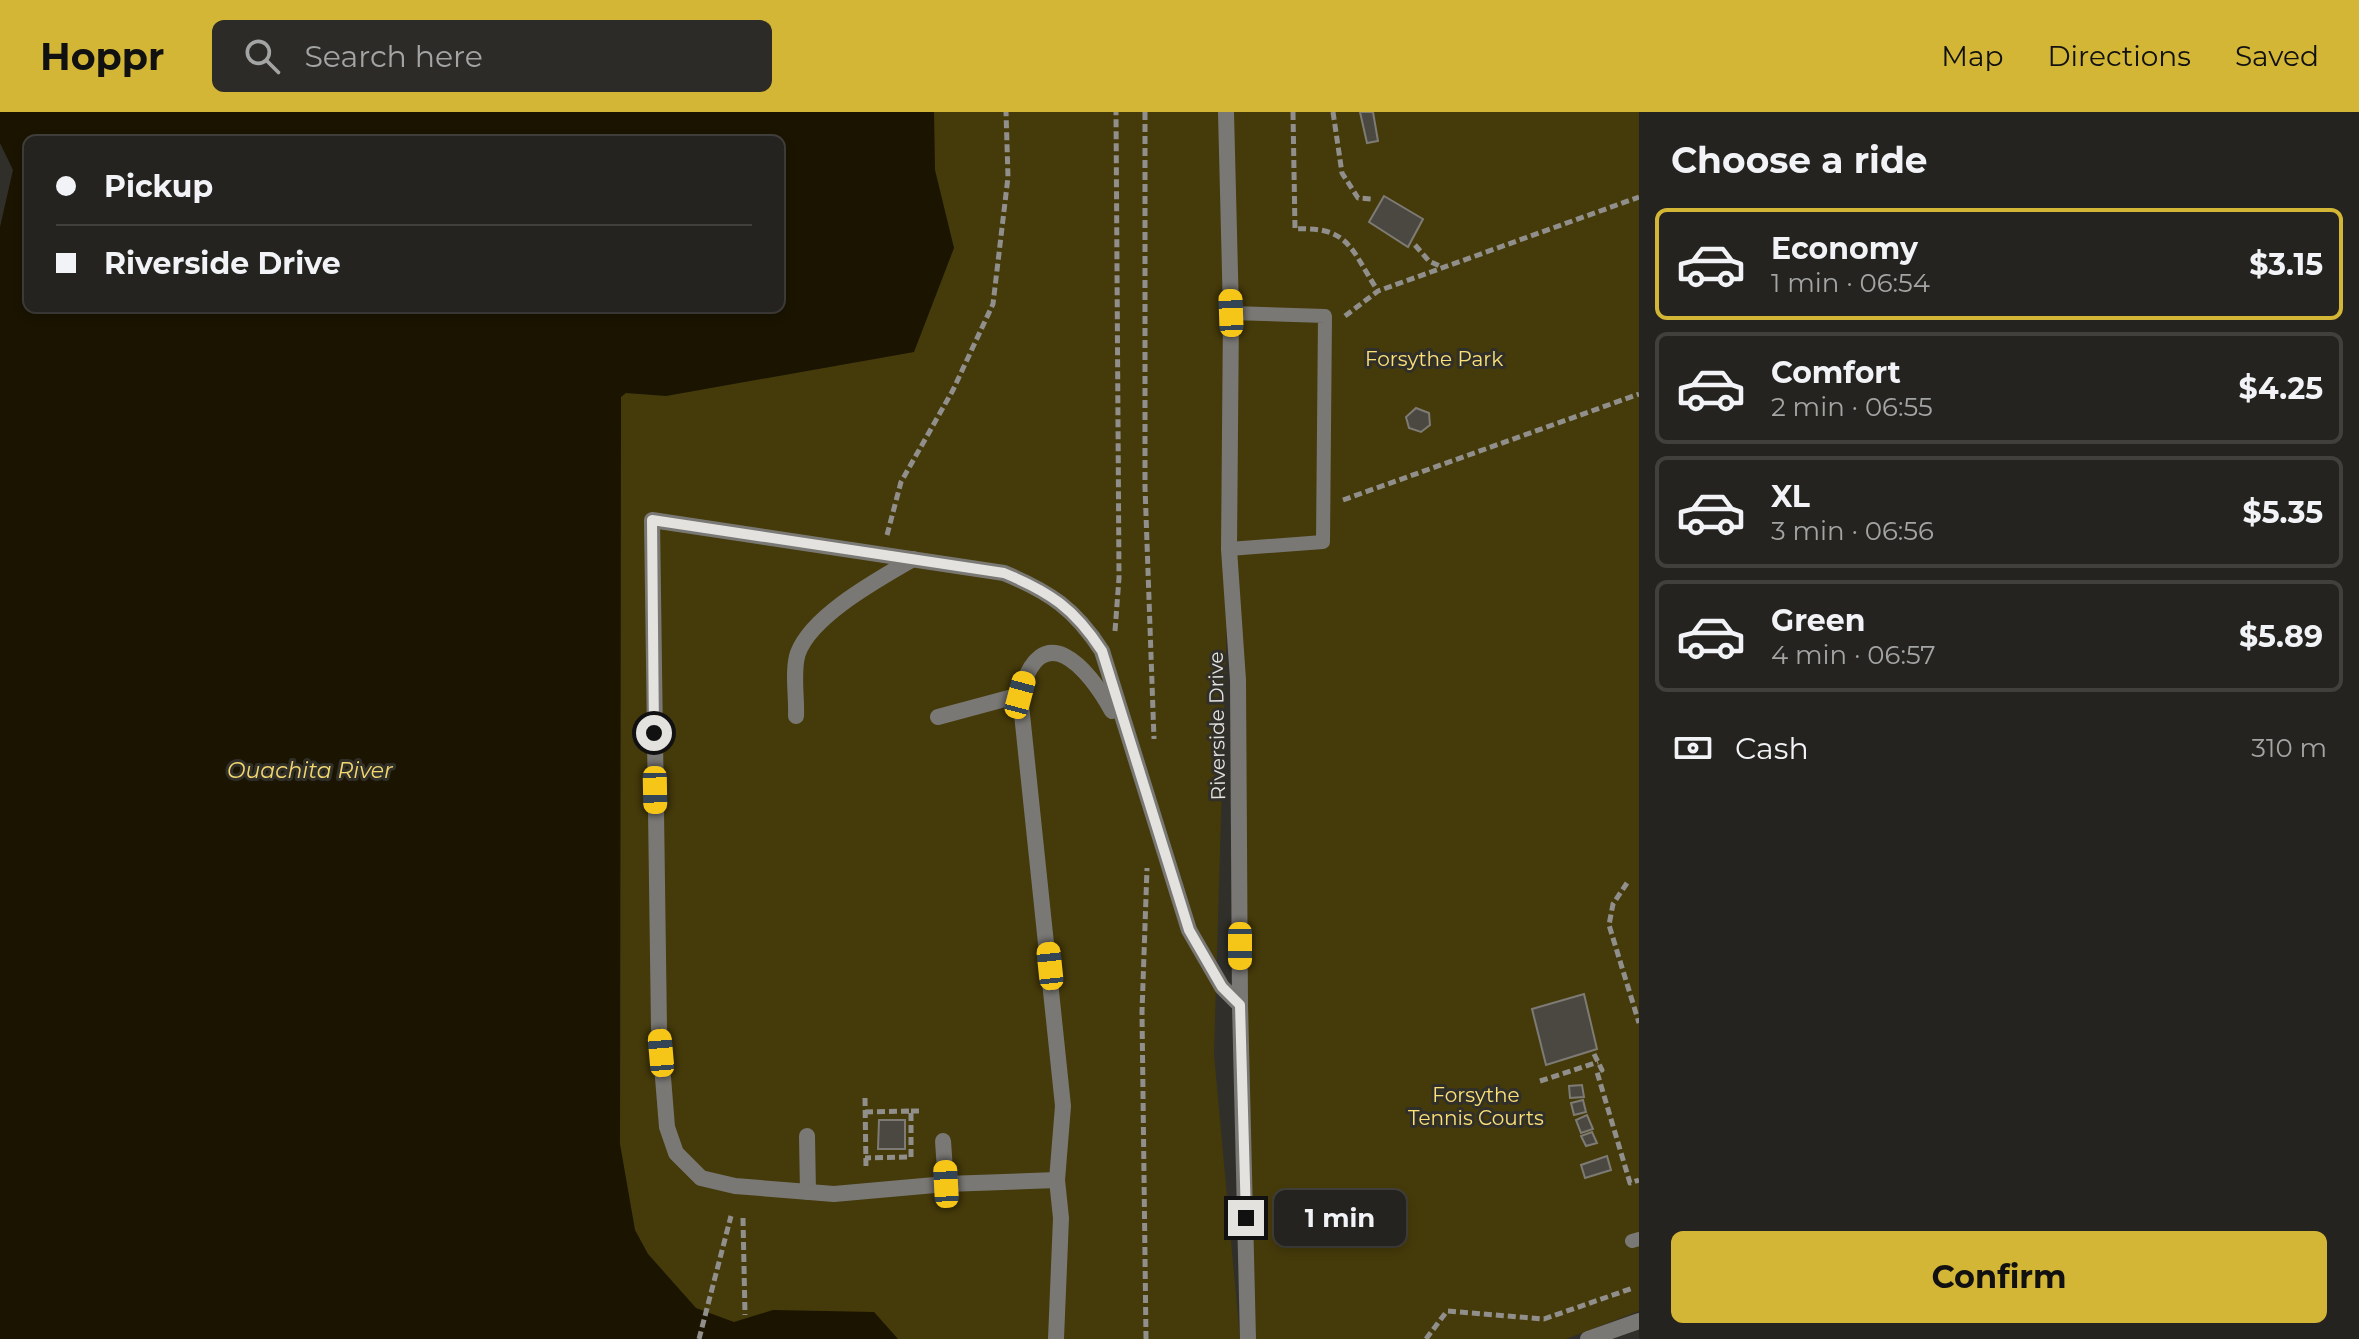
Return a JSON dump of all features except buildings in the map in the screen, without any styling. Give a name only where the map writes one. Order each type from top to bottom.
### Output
[{"type":"street","name":"Riverside Drive","points":[[1226,112],[1231,313],[1229,549],[1238,680],[1240,1005],[1248,1339]]},
{"type":"street","points":[[1057,1180],[946,1184],[834,1194],[735,1186],[701,1178],[676,1153],[667,1127],[659,1028],[652,520],[1004,573],[1051,594],[1089,631],[1102,651],[1128,741],[1155,812],[1189,930],[1222,987],[1240,1005]]},
{"type":"street","points":[[796,716],[798,654],[825,617],[913,559]]},
{"type":"street","points":[[1056,1339],[1061,1218],[1057,1180],[1063,1106],[1020,695],[1026,672],[1037,658],[1052,653],[1068,657],[1095,679],[1128,741]]},
{"type":"street","points":[[938,717],[1020,695]]},
{"type":"street","points":[[807,1136],[808,1192]]},
{"type":"street","points":[[943,1141],[946,1184]]},
{"type":"street","points":[[1588,1339],[1639,1321]]},
{"type":"lane","points":[[1229,549],[1323,542],[1325,334],[1325,316],[1231,313]]},
{"type":"path","points":[[881,556],[901,482],[953,390],[993,304],[1008,177],[1006,112]]},
{"type":"path","points":[[1115,637],[1119,578],[1116,112]]},
{"type":"path","points":[[1145,112],[1145,487],[1154,751]]},
{"type":"path","points":[[1293,112],[1295,229],[1321,228],[1349,242],[1378,291]]},
{"type":"path","points":[[1333,112],[1342,173],[1358,198],[1372,199]]},
{"type":"path","points":[[1325,334],[1378,291],[1639,197]]},
{"type":"path","points":[[1415,245],[1429,261],[1443,267]]},
{"type":"path","points":[[1323,506],[1639,394]]},
{"type":"path","points":[[1146,1339],[1142,1012],[1144,888],[1148,858]]},
{"type":"path","points":[[1627,883],[1613,904],[1609,925],[1639,1023]]},
{"type":"path","points":[[1594,1054],[1602,1070],[1597,1072],[1630,1183],[1639,1180]]},
{"type":"path","points":[[1540,1081],[1598,1062]]},
{"type":"path","points":[[865,1098],[866,1168]]},
{"type":"path","points":[[865,1158],[884,1155],[911,1157],[911,1111]]},
{"type":"path","points":[[865,1112],[923,1111]]},
{"type":"path","points":[[699,1339],[731,1216]]},
{"type":"path","points":[[743,1218],[745,1315]]},
{"type":"path","points":[[1426,1339],[1447,1311],[1544,1319],[1633,1288]]},
{"type":"green space","points":[[611,112],[1639,112],[1639,1311],[1566,1339],[1248,1339],[1229,550],[1214,1054],[1240,1339],[743,1339],[616,1264],[612,312],[784,312],[784,136],[756,136]]},
{"type":"water","name":"Ouachita River","points":[[0,112],[934,112],[935,170],[954,248],[914,352],[666,396],[626,393],[621,397],[620,1144],[635,1230],[648,1254],[696,1308],[734,1322],[773,1310],[874,1312],[898,1339],[0,1339],[0,227],[13,170],[0,143]]},
{"type":"route","points":[[654,733],[652,520],[699,530],[1004,573],[1051,594],[1073,613],[1102,651],[1128,741],[1155,812],[1189,930],[1222,987],[1240,1005],[1246,1218]]},
{"type":"park label","name":"Forsythe Park","points":[[1434,359]]},
{"type":"park label","name":"Forsythe Tennis Courts","points":[[1476,1106]]}]
